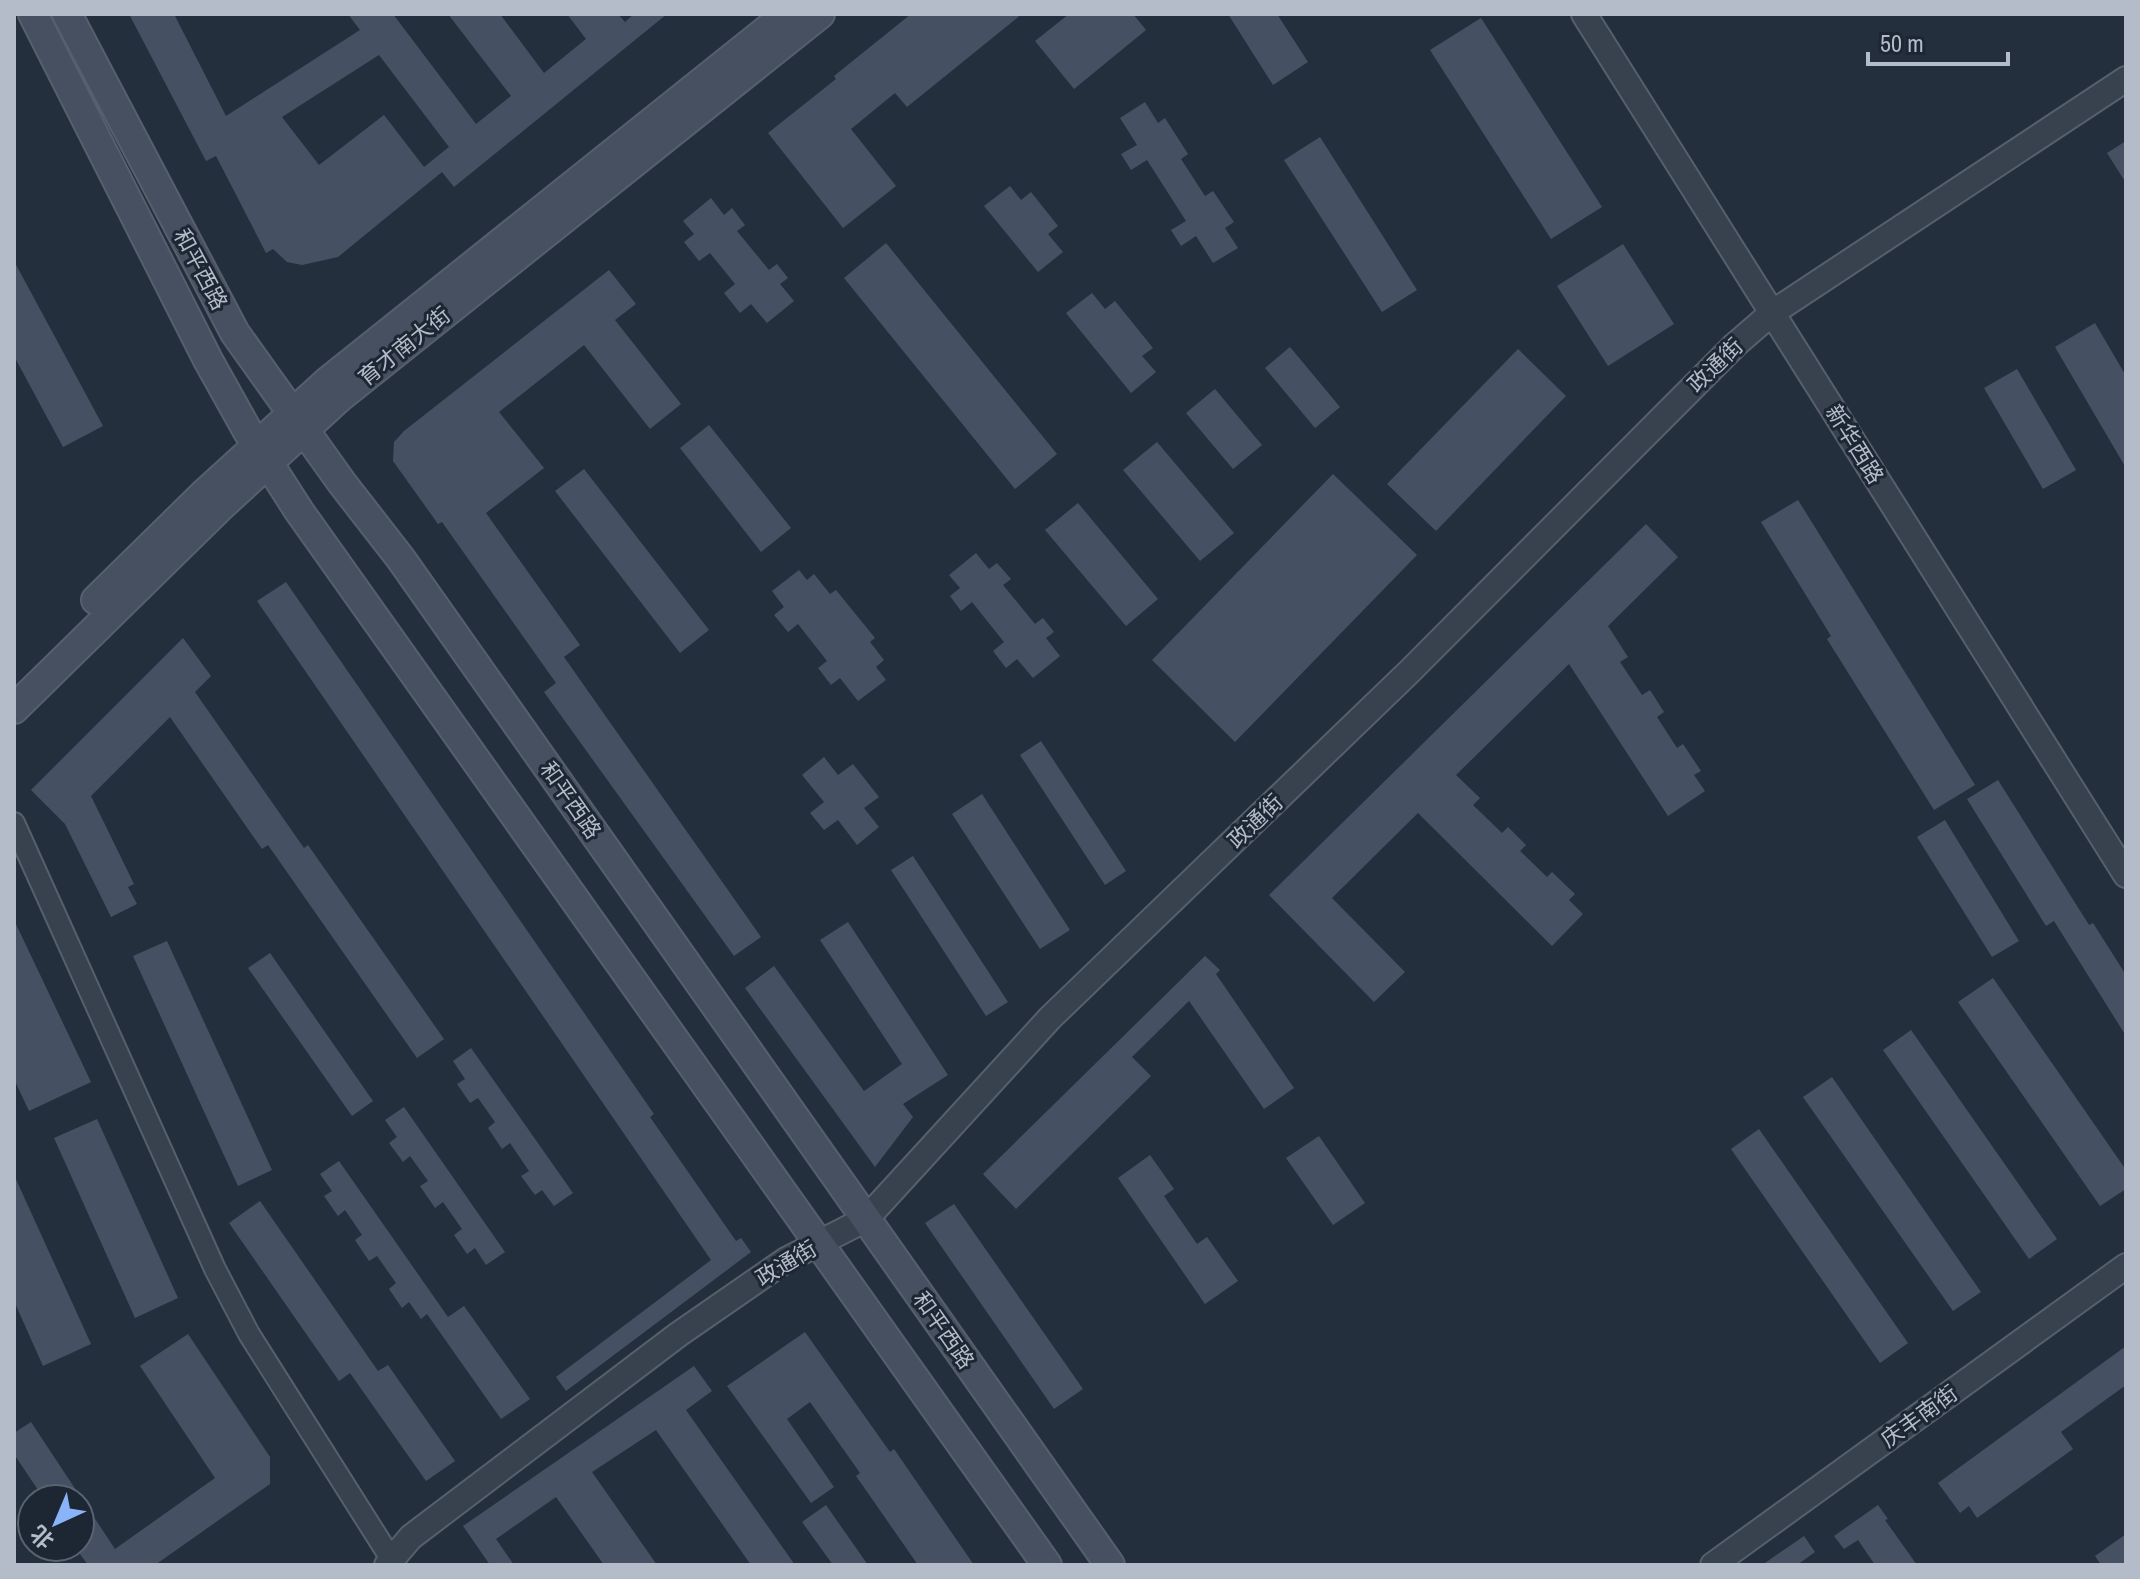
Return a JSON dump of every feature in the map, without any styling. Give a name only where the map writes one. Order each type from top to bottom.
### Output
[{"type":"main road","name":"和平西路","points":[[33,14],[208,360],[308,524],[1047,1565]]},
{"type":"main road","name":"和平西路","points":[[67,14],[235,333],[401,559],[1110,1565]]},
{"type":"main road","name":"育才南大街","points":[[14,682],[262,453],[549,203],[787,14]]},
{"type":"main road","name":"育才南大街","points":[[298,422],[340,397],[820,14]]},
{"type":"main road","name":"育才南大街","points":[[14,709],[262,453]]},
{"type":"street","name":"新华西路","points":[[1584,14],[2126,875]]},
{"type":"street","name":"政通街","points":[[391,1564],[411,1537],[679,1334],[786,1260],[866,1219],[1050,1018],[1409,672],[1703,374],[1772,313],[2126,79]]},
{"type":"street","points":[[14,823],[215,1269],[249,1334],[391,1564]]},
{"type":"street","name":"庆丰南街","points":[[1713,1565],[2126,1266]]},
{"type":"building","points":[[129,14],[174,14],[226,116],[360,30],[348,14],[393,14],[476,124],[511,96],[448,14],[500,14],[544,73],[586,39],[567,14],[618,14],[625,22],[634,14],[667,14],[454,187],[442,172],[338,257],[302,265],[287,262],[273,249],[266,253],[216,156],[206,161]],"holes":[[[379,55],[449,147],[424,167],[384,115],[319,165],[282,117]]]},
{"type":"building","points":[[911,14],[1022,14],[907,107],[895,93],[851,129],[896,186],[843,228],[768,133]]},
{"type":"building","points":[[1069,14],[1133,14],[1146,30],[1074,89],[1035,41]]},
{"type":"building","points":[[1228,14],[1277,14],[1308,62],[1273,85]]},
{"type":"building","points":[[1481,18],[1602,207],[1551,239],[1430,50]]},
{"type":"building","points":[[1145,102],[1158,123],[1165,118],[1188,154],[1181,159],[1205,196],[1213,191],[1234,222],[1225,228],[1238,248],[1213,263],[1196,236],[1181,246],[1171,230],[1186,221],[1147,160],[1131,170],[1121,154],[1137,145],[1120,118]]},
{"type":"building","points":[[1320,137],[1417,290],[1382,312],[1284,160]]},
{"type":"building","points":[[2126,141],[2126,183],[2107,153]]},
{"type":"building","points":[[1010,186],[1021,200],[1031,192],[1058,226],[1048,234],[1063,252],[1038,272],[984,206]]},
{"type":"building","points":[[711,198],[724,215],[732,208],[745,225],[737,231],[769,270],[777,264],[788,278],[780,284],[794,301],[767,323],[751,304],[740,313],[724,293],[735,284],[710,253],[699,261],[684,242],[694,234],[683,221]]},
{"type":"building","points":[[886,243],[1057,454],[1015,489],[844,278]]},
{"type":"building","points":[[1623,244],[1674,324],[1608,366],[1557,286]]},
{"type":"building","points":[[14,261],[103,426],[63,447],[14,356]]},
{"type":"building","points":[[609,270],[636,304],[615,320],[681,404],[650,429],[584,345],[499,412],[544,468],[486,513],[580,645],[564,657],[761,937],[734,956],[544,692],[556,683],[442,522],[438,524],[393,461],[394,442],[404,431]]},
{"type":"building","points":[[1092,293],[1105,309],[1115,301],[1153,348],[1142,356],[1156,372],[1131,393],[1066,313]]},
{"type":"building","points":[[2095,323],[2126,376],[2126,468],[2055,347]]},
{"type":"building","points":[[1290,347],[1340,407],[1315,428],[1265,368]]},
{"type":"building","points":[[1518,349],[1566,396],[1436,531],[1387,484]]},
{"type":"building","points":[[2017,369],[2076,470],[2043,489],[1984,388]]},
{"type":"building","points":[[1215,389],[1262,445],[1233,469],[1186,413]]},
{"type":"building","points":[[709,425],[791,528],[761,552],[680,448]]},
{"type":"building","points":[[1157,442],[1234,533],[1200,561],[1123,470]]},
{"type":"building","points":[[584,469],[709,630],[680,653],[555,491]]},
{"type":"building","points":[[1333,474],[1417,555],[1235,742],[1152,660]]},
{"type":"building","points":[[1798,500],[1975,785],[1934,810],[1827,639],[1831,636],[1761,522]]},
{"type":"building","points":[[1078,503],[1158,599],[1126,626],[1045,530]]},
{"type":"building","points":[[1646,524],[1678,557],[1608,626],[1628,657],[1620,662],[1642,695],[1650,690],[1664,712],[1657,717],[1677,748],[1683,744],[1701,771],[1694,775],[1705,791],[1668,816],[1569,664],[1456,775],[1480,798],[1473,805],[1502,833],[1508,827],[1526,845],[1520,851],[1547,877],[1552,872],[1575,894],[1569,900],[1583,914],[1552,946],[1418,813],[1332,898],[1405,972],[1374,1002],[1269,895]]},
{"type":"building","points":[[976,553],[989,569],[997,563],[1011,579],[1003,585],[1035,624],[1043,618],[1054,632],[1046,638],[1060,656],[1033,678],[1017,659],[1006,668],[993,651],[1004,642],[972,602],[961,611],[950,596],[960,588],[949,575]]},
{"type":"building","points":[[799,570],[807,580],[814,574],[830,594],[836,590],[875,638],[870,642],[884,660],[876,667],[886,680],[858,701],[840,678],[831,685],[818,668],[827,661],[798,624],[788,632],[774,615],[784,607],[772,591]]},
{"type":"building","points":[[286,582],[654,1114],[650,1117],[736,1241],[741,1238],[751,1252],[566,1391],[556,1377],[711,1260],[257,601]]},
{"type":"building","points":[[183,638],[211,676],[195,692],[304,848],[308,845],[444,1039],[417,1058],[268,845],[262,849],[170,717],[91,796],[134,884],[128,887],[137,904],[111,917],[65,824],[31,790]]},
{"type":"building","points":[[1041,741],[1126,871],[1105,885],[1020,755]]},
{"type":"building","points":[[824,757],[838,775],[853,764],[879,797],[864,808],[879,827],[857,845],[838,820],[824,830],[810,813],[824,802],[802,775]]},
{"type":"building","points":[[1998,780],[2089,925],[2093,923],[2126,975],[2126,1036],[2054,921],[2046,926],[1967,799]]},
{"type":"building","points":[[982,794],[1070,930],[1040,949],[952,814]]},
{"type":"building","points":[[1945,820],[2019,941],[1992,957],[1917,837]]},
{"type":"building","points":[[913,856],[1008,1002],[986,1016],[891,870]]},
{"type":"building","points":[[14,920],[91,1082],[29,1111],[14,1079]]},
{"type":"building","points":[[848,922],[948,1075],[903,1104],[913,1117],[875,1167],[745,988],[774,966],[864,1091],[902,1064],[820,940]]},
{"type":"building","points":[[167,941],[272,1170],[238,1186],[133,956]]},
{"type":"building","points":[[270,953],[373,1101],[352,1116],[248,968]]},
{"type":"building","points":[[1205,956],[1220,970],[1216,974],[1294,1088],[1264,1109],[1189,1001],[1132,1057],[1151,1076],[1016,1209],[983,1174]]},
{"type":"building","points":[[1993,978],[2126,1170],[2126,1189],[2100,1206],[1958,1002]]},
{"type":"building","points":[[1911,1030],[2057,1239],[2029,1259],[1883,1050]]},
{"type":"building","points":[[471,1048],[573,1193],[554,1206],[542,1190],[535,1195],[521,1176],[529,1171],[510,1143],[502,1149],[488,1128],[495,1122],[478,1098],[470,1103],[457,1084],[465,1079],[453,1061]]},
{"type":"building","points":[[1832,1077],[1981,1292],[1953,1311],[1803,1097]]},
{"type":"building","points":[[404,1107],[505,1252],[486,1265],[475,1248],[467,1254],[454,1235],[462,1229],[443,1202],[435,1208],[420,1186],[428,1181],[410,1156],[403,1162],[389,1143],[397,1137],[385,1120]]},
{"type":"building","points":[[97,1119],[178,1298],[135,1318],[54,1138]]},
{"type":"building","points":[[1759,1129],[1908,1343],[1880,1363],[1731,1149]]},
{"type":"building","points":[[1319,1136],[1365,1203],[1333,1225],[1286,1158]]},
{"type":"building","points":[[1150,1155],[1174,1189],[1164,1196],[1197,1244],[1207,1237],[1238,1281],[1205,1304],[1118,1178]]},
{"type":"building","points":[[339,1161],[448,1317],[464,1306],[530,1399],[501,1419],[427,1314],[421,1319],[409,1302],[402,1308],[389,1289],[396,1283],[377,1256],[369,1261],[355,1240],[362,1235],[345,1210],[338,1216],[324,1196],[332,1191],[320,1174]]},
{"type":"building","points":[[14,1175],[91,1344],[43,1366],[14,1301]]},
{"type":"building","points":[[260,1201],[378,1371],[388,1365],[455,1461],[426,1481],[350,1373],[339,1381],[229,1223]]},
{"type":"building","points":[[954,1204],[1083,1389],[1054,1409],[925,1223]]},
{"type":"building","points":[[805,1332],[890,1452],[894,1449],[974,1565],[918,1565],[856,1476],[860,1473],[810,1402],[787,1419],[834,1487],[811,1503],[727,1386]]},
{"type":"building","points":[[188,1334],[270,1457],[270,1484],[155,1565],[88,1565],[87,1563],[96,1563],[96,1520],[115,1549],[215,1478],[140,1366]]},
{"type":"building","points":[[2126,1346],[2126,1385],[2061,1432],[2073,1449],[1977,1518],[1969,1506],[1960,1513],[1938,1483]]},
{"type":"building","points":[[694,1366],[712,1391],[686,1410],[795,1565],[751,1565],[656,1430],[592,1472],[657,1565],[604,1565],[556,1497],[496,1539],[514,1565],[490,1565],[463,1526]]},
{"type":"building","points":[[31,1422],[71,1483],[33,1483],[14,1454],[14,1433]]},
{"type":"building","points":[[826,1505],[868,1565],[833,1565],[802,1522]]},
{"type":"building","points":[[1878,1505],[1917,1565],[1875,1565],[1858,1540],[1844,1549],[1834,1536]]},
{"type":"building","points":[[2126,1534],[2126,1565],[2101,1565],[2095,1556]]},
{"type":"building","points":[[1804,1536],[1815,1552],[1797,1565],[1762,1565]]}]
